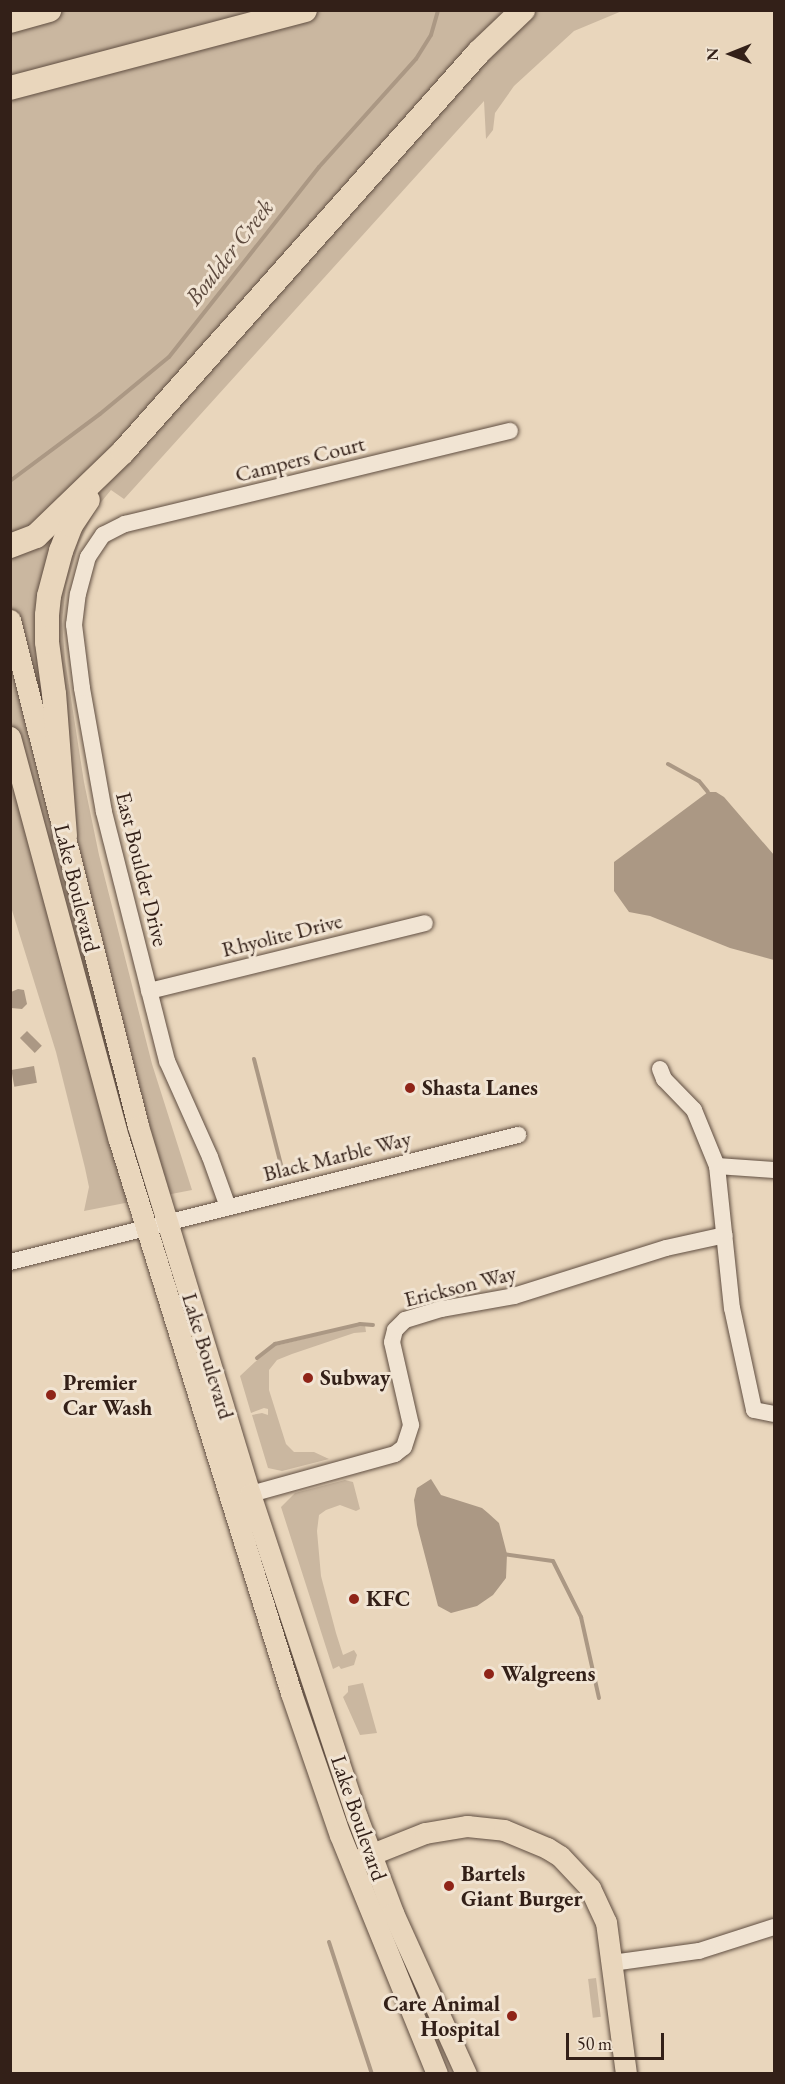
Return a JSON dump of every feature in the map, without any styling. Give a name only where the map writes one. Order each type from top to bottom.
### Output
[{"type":"highway","points":[[10,21],[49,10]]},
{"type":"highway","points":[[10,88],[305,10]]},
{"type":"highway","points":[[10,546],[36,536],[123,452],[479,52],[523,10]]},
{"type":"highway","points":[[65,836],[54,694],[47,642],[49,596],[57,561],[71,525],[123,452]]},
{"type":"main road","name":"Lake Boulevard","points":[[10,620],[111,1025],[240,1497]]},
{"type":"main road","name":"Lake Boulevard","points":[[10,737],[93,1049],[145,1229],[240,1497],[361,1859],[437,2073]]},
{"type":"main road","points":[[361,1859],[425,1833],[467,1826],[504,1830],[547,1848],[572,1866],[590,1887],[606,1922],[626,2073]]},
{"type":"main road","name":"Lake Boulevard","points":[[361,1859],[393,1913],[465,2073]]},
{"type":"street","name":"Campers Court","points":[[103,535],[125,524],[510,431]]},
{"type":"street","name":"East Boulder Drive","points":[[103,535],[92,548],[85,567],[78,594],[75,635],[100,793],[172,1076],[210,1157],[228,1207]]},
{"type":"street","name":"Rhyolite Drive","points":[[149,991],[425,923]]},
{"type":"street","points":[[660,1069],[664,1079],[694,1110],[717,1166],[732,1308],[754,1410],[774,1414],[774,1419]]},
{"type":"street","name":"Black Marble Way","points":[[10,1262],[518,1135]]},
{"type":"street","points":[[717,1166],[774,1170]]},
{"type":"street","name":"Erickson Way","points":[[240,1497],[395,1454],[404,1447],[411,1425],[392,1342],[395,1330],[405,1320],[442,1309],[514,1296],[666,1248],[725,1235]]},
{"type":"street","points":[[612,1963],[699,1952],[774,1927]]},
{"type":"shaded area","points":[[10,11],[622,11],[574,31],[514,86],[495,113],[493,130],[486,139],[484,101],[124,499],[111,490],[97,507],[79,543],[66,586],[62,621],[65,660],[84,782],[99,855],[152,1064],[192,1190],[84,1211],[89,1187],[85,1168],[56,1052],[11,907]]},
{"type":"shaded area","points":[[708,792],[716,792],[724,797],[774,855],[774,960],[730,948],[650,916],[629,912],[614,891],[614,862]]},
{"type":"shaded area","points":[[18,989],[24,990],[27,1004],[22,1009],[11,1008],[11,992]]},
{"type":"shaded area","points":[[27,1031],[42,1046],[35,1053],[20,1038]]},
{"type":"shaded area","points":[[34,1066],[37,1083],[14,1087],[11,1070]]},
{"type":"shaded area","points":[[365,1325],[366,1332],[354,1333],[292,1354],[277,1360],[269,1370],[269,1390],[286,1444],[294,1452],[314,1452],[329,1459],[282,1471],[268,1468],[252,1415],[262,1413],[268,1415],[268,1409],[264,1408],[251,1413],[240,1376],[271,1347]]},
{"type":"shaded area","points":[[431,1479],[441,1495],[482,1508],[499,1523],[507,1554],[506,1578],[493,1595],[477,1606],[451,1613],[438,1606],[417,1525],[414,1500],[417,1488]]},
{"type":"shaded area","points":[[345,1480],[353,1482],[360,1509],[356,1511],[340,1505],[326,1510],[319,1515],[317,1531],[321,1576],[343,1655],[354,1650],[357,1655],[354,1665],[341,1669],[339,1666],[333,1669],[281,1507],[295,1493]]},
{"type":"shaded area","points":[[363,1683],[377,1733],[360,1735],[343,1697],[348,1692],[348,1686]]},
{"type":"shaded area","points":[[596,1978],[601,2017],[593,2018],[588,1979]]},
{"type":"waterway","name":"Boulder Creek","points":[[10,481],[100,414],[169,357],[319,167],[416,59],[431,35],[438,11]]},
{"type":"waterway","points":[[668,764],[699,781],[708,792]]},
{"type":"waterway","points":[[254,1059],[283,1173]]},
{"type":"waterway","points":[[257,1358],[275,1344],[360,1324],[373,1325]]},
{"type":"waterway","points":[[503,1554],[553,1561],[581,1617],[599,1698]]},
{"type":"waterway","points":[[329,1942],[372,2074]]},
{"type":"place","name":"Shasta Lanes","points":[[410,1088]]},
{"type":"place","name":"Subway","points":[[308,1378]]},
{"type":"place","name":"Premier Car Wash","points":[[51,1395]]},
{"type":"place","name":"KFC","points":[[354,1599]]},
{"type":"place","name":"Walgreens","points":[[489,1674]]},
{"type":"place","name":"Bartels Giant Burger","points":[[449,1886]]},
{"type":"place","name":"Care Animal Hospital","points":[[512,2016]]}]
